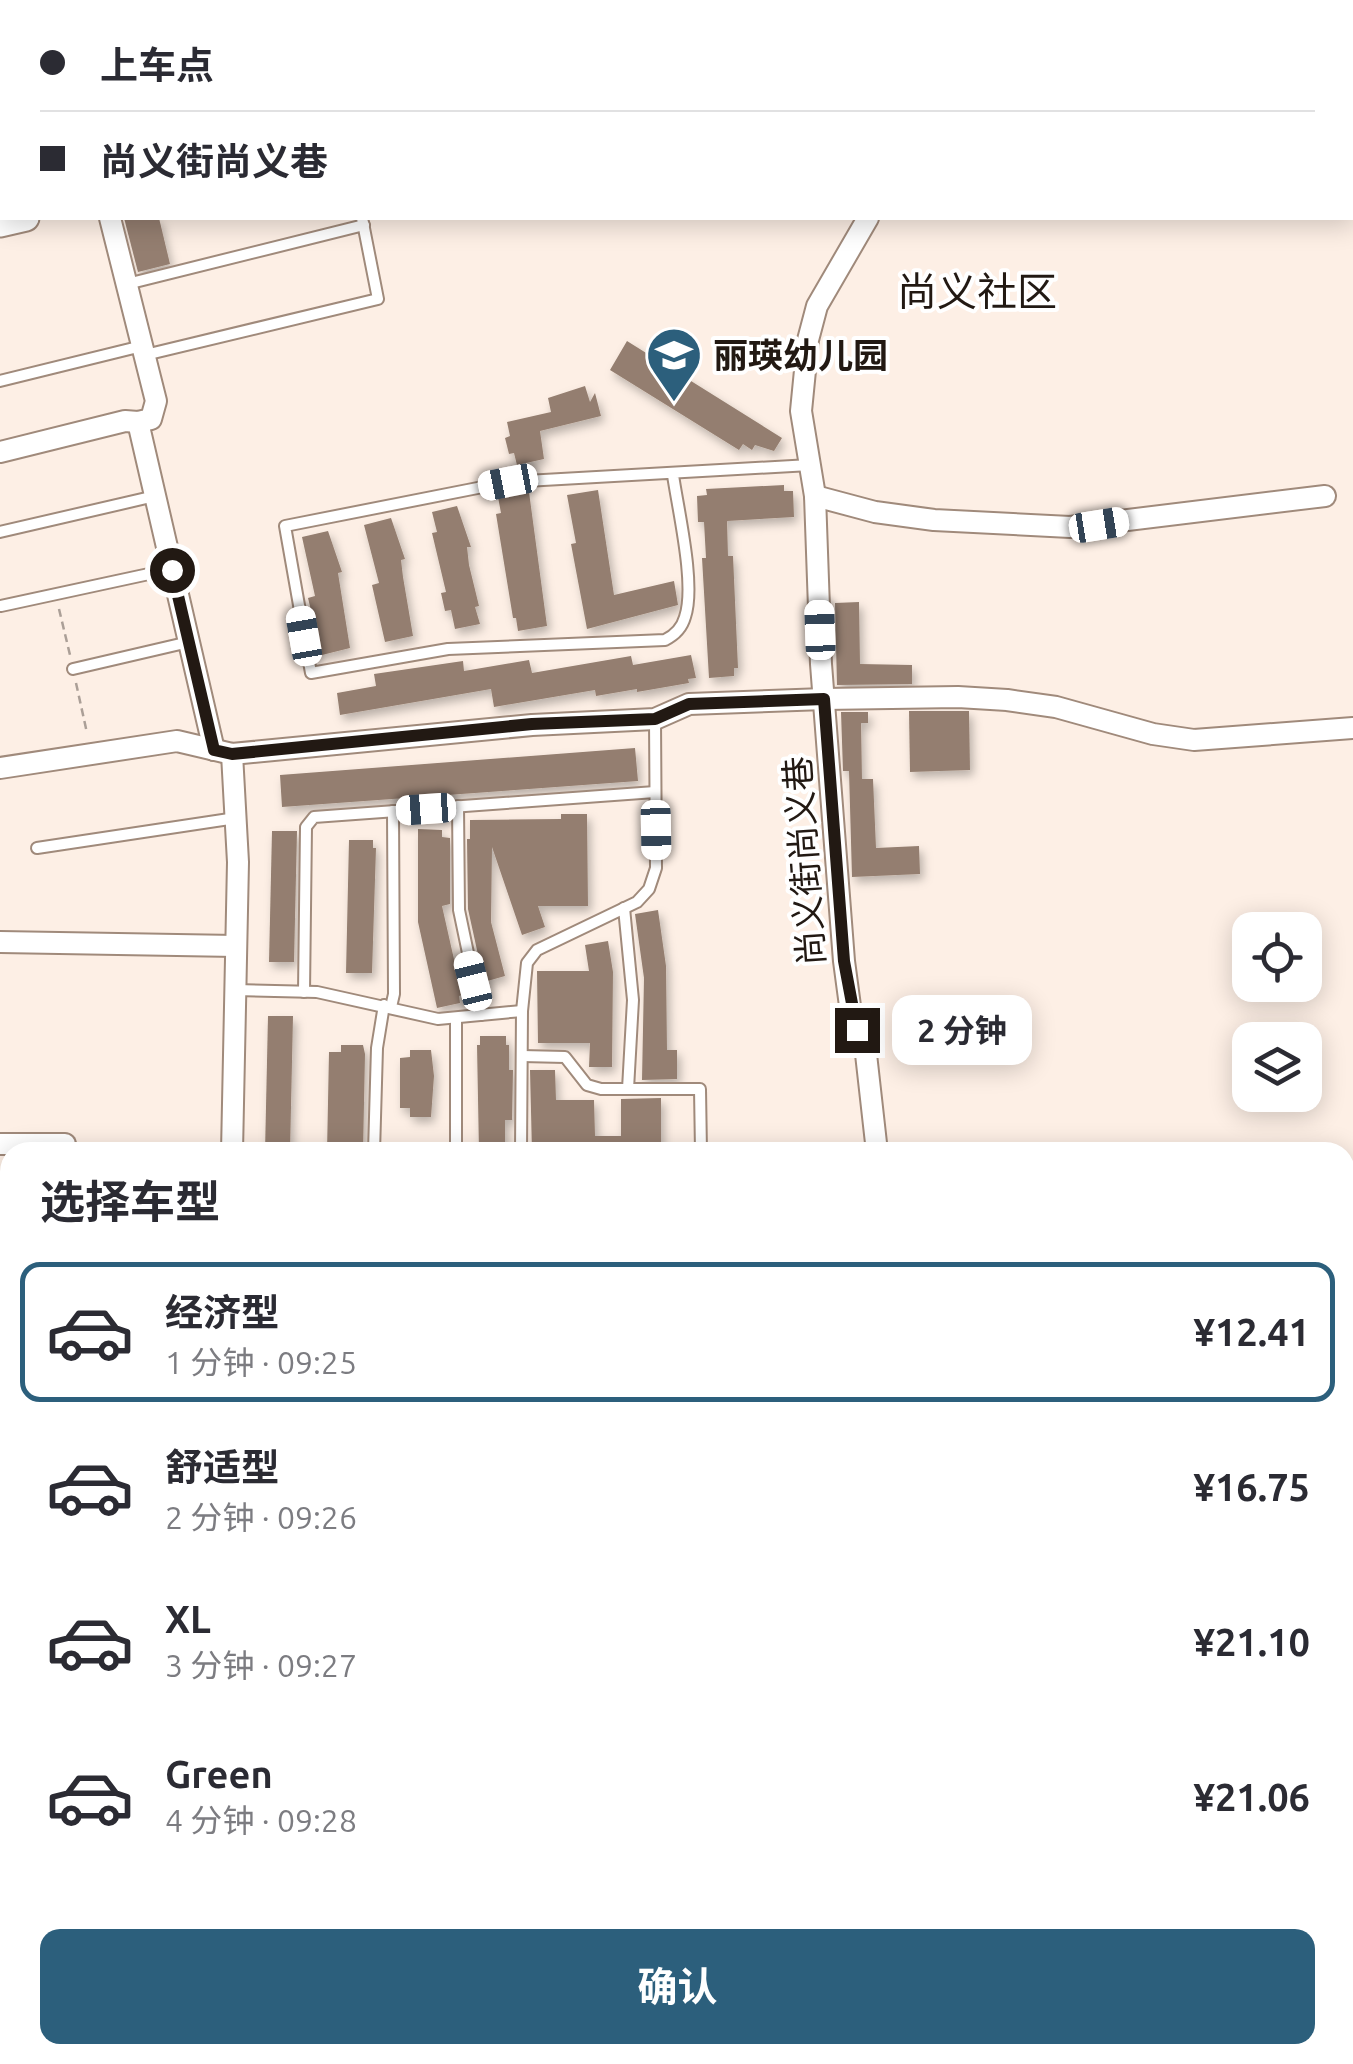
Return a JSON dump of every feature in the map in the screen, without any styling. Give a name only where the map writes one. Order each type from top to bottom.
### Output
[{"type":"street","points":[[0,452],[125,421],[151,419],[156,401],[111,220]]},
{"type":"street","name":"尚义街尚义巷","points":[[867,220],[824,290],[811,323],[802,411],[814,496],[824,699],[846,983],[866,1054],[876,1142]]},
{"type":"street","points":[[138,422],[189,642],[224,752],[236,818],[232,1142]]},
{"type":"street","points":[[814,496],[875,512],[934,520],[1070,527],[1326,496]]},
{"type":"street","points":[[0,768],[177,742],[224,752],[532,724],[655,719],[689,704],[824,699],[1007,700],[1056,707],[1153,734],[1194,740],[1353,728]]},
{"type":"street","points":[[0,942],[236,946]]},
{"type":"lane","points":[[0,380],[378,299],[363,221],[127,284]]},
{"type":"lane","points":[[673,475],[688,582],[687,610],[677,631],[665,640],[448,650],[311,673],[285,526],[508,482],[810,465]]},
{"type":"lane","points":[[0,532],[155,496]]},
{"type":"lane","points":[[1,606],[172,570]]},
{"type":"lane","points":[[73,669],[189,642]]},
{"type":"lane","points":[[521,1142],[522,1011],[527,963],[537,950],[644,896],[653,882],[655,719]]},
{"type":"lane","points":[[304,992],[306,827],[314,817],[656,792]]},
{"type":"lane","points":[[458,806],[464,948],[481,1015]]},
{"type":"lane","points":[[374,1142],[377,1048],[394,994],[393,811]]},
{"type":"lane","points":[[37,848],[236,818]]},
{"type":"lane","points":[[624,908],[633,1000],[628,1089]]},
{"type":"lane","points":[[236,990],[304,992],[438,1019],[522,1011]]},
{"type":"lane","points":[[456,1019],[456,1142]]},
{"type":"lane","points":[[522,1056],[566,1057],[588,1085],[601,1089],[700,1089],[702,1142]]},
{"type":"building","points":[[125,220],[159,220],[170,264],[138,272]]},
{"type":"building","points":[[627,341],[782,438],[774,451],[755,445],[752,450],[743,444],[739,450],[610,370]]},
{"type":"building","points":[[585,386],[590,402],[595,393],[601,416],[540,431],[544,459],[517,465],[505,438],[510,436],[507,422],[551,412],[548,398]]},
{"type":"building","points":[[784,485],[784,491],[793,491],[794,517],[727,521],[728,556],[733,556],[738,668],[734,668],[734,676],[709,678],[702,558],[706,558],[704,522],[698,522],[697,496],[707,495],[706,489]]},
{"type":"building","points":[[598,490],[614,595],[674,581],[678,605],[587,629],[571,544],[576,543],[567,495]]},
{"type":"building","points":[[529,492],[547,626],[518,631],[496,514],[501,513],[498,497]]},
{"type":"building","points":[[457,506],[471,547],[467,547],[469,565],[480,624],[455,629],[451,610],[445,611],[441,593],[446,592],[432,533],[437,532],[432,512]]},
{"type":"building","points":[[391,518],[405,559],[401,560],[413,636],[385,642],[372,585],[379,583],[364,525]]},
{"type":"building","points":[[328,531],[342,572],[338,573],[350,648],[322,655],[308,598],[315,596],[302,537]]},
{"type":"building","points":[[859,602],[860,664],[912,665],[912,684],[837,685],[835,603]]},
{"type":"building","points":[[691,655],[696,678],[688,679],[689,683],[637,692],[596,696],[595,690],[494,707],[491,689],[340,715],[337,693],[376,686],[374,674],[463,661],[464,671],[529,660],[532,673],[631,656],[633,665]]},
{"type":"building","points":[[909,711],[969,711],[970,770],[910,772]]},
{"type":"building","points":[[841,712],[868,712],[868,723],[861,723],[862,779],[873,779],[876,848],[919,846],[920,874],[852,877],[849,771],[843,771]]},
{"type":"building","points":[[635,748],[638,781],[282,807],[280,775]]},
{"type":"building","points":[[561,814],[587,814],[588,906],[538,906],[545,927],[522,935],[492,847],[491,922],[505,976],[484,982],[468,909],[470,820],[561,819]]},
{"type":"building","points":[[418,829],[442,830],[442,837],[450,838],[450,904],[442,906],[462,995],[460,1003],[437,1008],[418,922]]},
{"type":"building","points":[[272,831],[297,831],[294,962],[269,962]]},
{"type":"building","points":[[349,840],[373,840],[376,848],[372,973],[346,973]]},
{"type":"building","points":[[658,910],[666,966],[667,1050],[677,1050],[677,1079],[642,1080],[644,978],[635,914]]},
{"type":"building","points":[[608,941],[613,972],[612,1067],[589,1067],[590,1043],[538,1043],[537,971],[589,971],[585,945]]},
{"type":"building","points":[[268,1016],[293,1016],[290,1142],[265,1142]]},
{"type":"building","points":[[480,1036],[506,1036],[509,1045],[512,1120],[505,1120],[505,1142],[479,1142]]},
{"type":"building","points":[[341,1045],[363,1045],[363,1142],[327,1142],[329,1052],[341,1052]]},
{"type":"building","points":[[410,1050],[431,1050],[431,1117],[410,1117],[410,1108],[400,1108],[400,1058],[410,1057]]},
{"type":"building","points":[[530,1070],[555,1070],[556,1100],[594,1100],[595,1136],[621,1136],[621,1099],[661,1098],[661,1142],[532,1142]]},
{"type":"place","name":"丽瑛幼儿园","points":[[674,404]]},
{"type":"district","name":"尚义社区","points":[[977,291]]},
{"type":"route","points":[[172,570],[214,750],[232,754],[532,724],[655,719],[689,704],[824,699],[846,983],[857,1030]]}]
